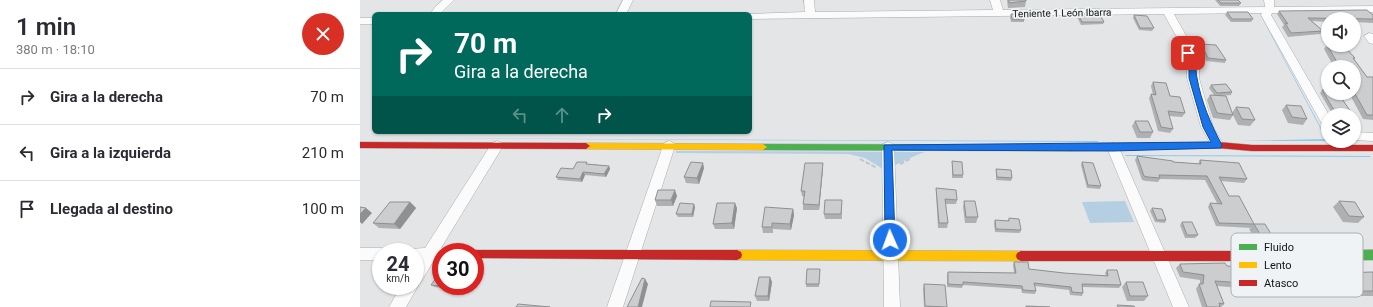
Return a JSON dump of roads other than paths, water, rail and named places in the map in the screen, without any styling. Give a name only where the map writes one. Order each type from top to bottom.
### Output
[{"type":"street","points":[[437,12],[439,8],[449,0]]},
{"type":"street","points":[[621,12],[628,0]]},
{"type":"street","points":[[809,0],[810,16]]},
{"type":"street","points":[[994,0],[999,13]]},
{"type":"street","points":[[1269,5],[1266,15],[1321,112]]},
{"type":"street","name":"Teniente 1 León Ibarra","points":[[752,16],[1167,11],[1269,5],[1373,9]]},
{"type":"street","points":[[1167,11],[1184,41],[1193,65],[1193,78],[1208,127],[1218,145]]},
{"type":"street","points":[[360,21],[372,21]]},
{"type":"street","points":[[1361,140],[1373,146]]},
{"type":"street","points":[[360,145],[1113,148],[1218,145],[1252,148],[1321,146]]},
{"type":"street","points":[[428,254],[497,146]]},
{"type":"street","points":[[615,307],[669,146]]},
{"type":"street","points":[[1361,146],[1373,146]]},
{"type":"street","points":[[888,147],[892,307]]},
{"type":"street","points":[[1113,148],[1181,307]]},
{"type":"street","points":[[360,254],[372,254]]},
{"type":"street","points":[[484,254],[1231,256]]},
{"type":"street","points":[[1363,255],[1373,255]]},
{"type":"street","points":[[398,307],[405,295]]},
{"type":"water","points":[[1260,14],[1321,128],[1321,130]]},
{"type":"water","points":[[360,138],[1098,141],[1098,142]]},
{"type":"water","points":[[1321,139],[1321,141],[1241,141]]},
{"type":"water","points":[[1125,155],[1370,156],[1371,157],[1126,156]]}]
